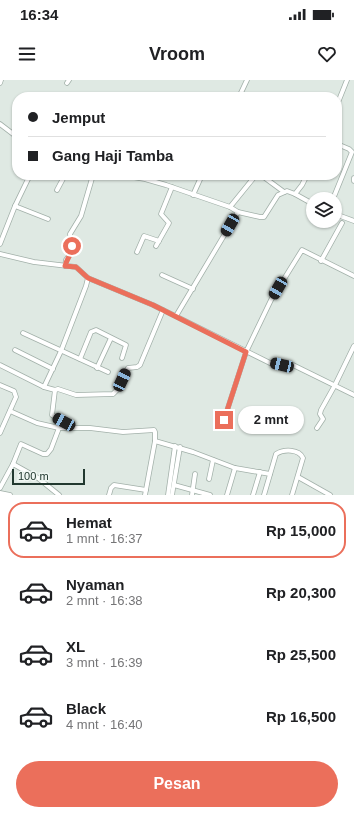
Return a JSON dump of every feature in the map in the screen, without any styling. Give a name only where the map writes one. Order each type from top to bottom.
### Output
[{"type":"street","points":[[241,92],[247,80]]},
{"type":"street","points":[[342,94],[348,80]]},
{"type":"street","points":[[0,124],[12,133]]},
{"type":"street","points":[[342,146],[352,152],[342,177]]},
{"type":"street","points":[[0,244],[15,206],[28,180]]},
{"type":"street","points":[[57,190],[62,180]]},
{"type":"street","points":[[65,266],[66,260],[72,252],[70,234],[81,216],[92,180]]},
{"type":"street","points":[[151,180],[230,207],[238,212],[260,217],[264,217],[278,195],[284,192],[290,191],[306,200]]},
{"type":"street","points":[[193,195],[200,180]]},
{"type":"street","points":[[230,207],[252,180]]},
{"type":"street","points":[[269,180],[284,192]]},
{"type":"street","points":[[295,194],[305,180]]},
{"type":"street","points":[[336,192],[341,180]]},
{"type":"street","points":[[156,246],[169,222],[161,214],[172,187]]},
{"type":"street","points":[[15,206],[48,219]]},
{"type":"street","points":[[176,316],[238,212]]},
{"type":"street","points":[[342,217],[354,221]]},
{"type":"street","points":[[321,261],[339,228]]},
{"type":"street","points":[[137,252],[144,236],[159,241]]},
{"type":"street","points":[[224,420],[246,352],[271,300],[302,250],[321,261],[354,276]]},
{"type":"street","points":[[0,254],[34,262],[76,267],[88,278],[176,316],[270,363],[294,365],[354,394]]},
{"type":"street","points":[[162,275],[193,289]]},
{"type":"street","points":[[44,387],[61,351],[88,278]]},
{"type":"street","points":[[0,365],[44,387],[55,390],[58,389],[76,395],[113,394],[115,393],[128,368],[138,367],[140,365],[163,310]]},
{"type":"street","points":[[80,359],[91,332],[96,330],[126,345],[122,358]]},
{"type":"street","points":[[23,333],[108,372]]},
{"type":"street","points":[[97,368],[111,338]]},
{"type":"street","points":[[317,428],[322,421],[321,410],[335,386],[354,346]]},
{"type":"street","points":[[15,350],[53,368]]},
{"type":"street","points":[[0,385],[14,391],[16,397],[0,432]]},
{"type":"street","points":[[55,390],[52,415],[74,428]]},
{"type":"street","points":[[10,411],[37,423],[59,428],[90,428],[124,432],[152,430],[155,437],[146,493],[114,484],[111,488],[110,495]]},
{"type":"street","points":[[15,441],[47,454],[51,449],[59,428]]},
{"type":"street","points":[[155,437],[235,468],[270,474]]},
{"type":"street","points":[[0,488],[13,464],[21,444]]},
{"type":"street","points":[[168,495],[175,446]]},
{"type":"street","points":[[172,495],[180,447]]},
{"type":"street","points":[[264,495],[276,454],[292,450],[299,453],[303,457],[292,495]]},
{"type":"street","points":[[209,479],[213,460]]},
{"type":"street","points":[[13,464],[38,478],[59,495]]},
{"type":"street","points":[[227,495],[235,468]]},
{"type":"street","points":[[253,495],[260,472]]},
{"type":"street","points":[[192,495],[194,474]]},
{"type":"street","points":[[298,477],[330,495]]},
{"type":"street","points":[[174,485],[210,495]]},
{"type":"street","points":[[0,493],[10,495]]},
{"type":"route","points":[[72,246],[72,252],[66,260],[65,266],[76,267],[88,278],[153,305],[246,352],[224,420]]}]
